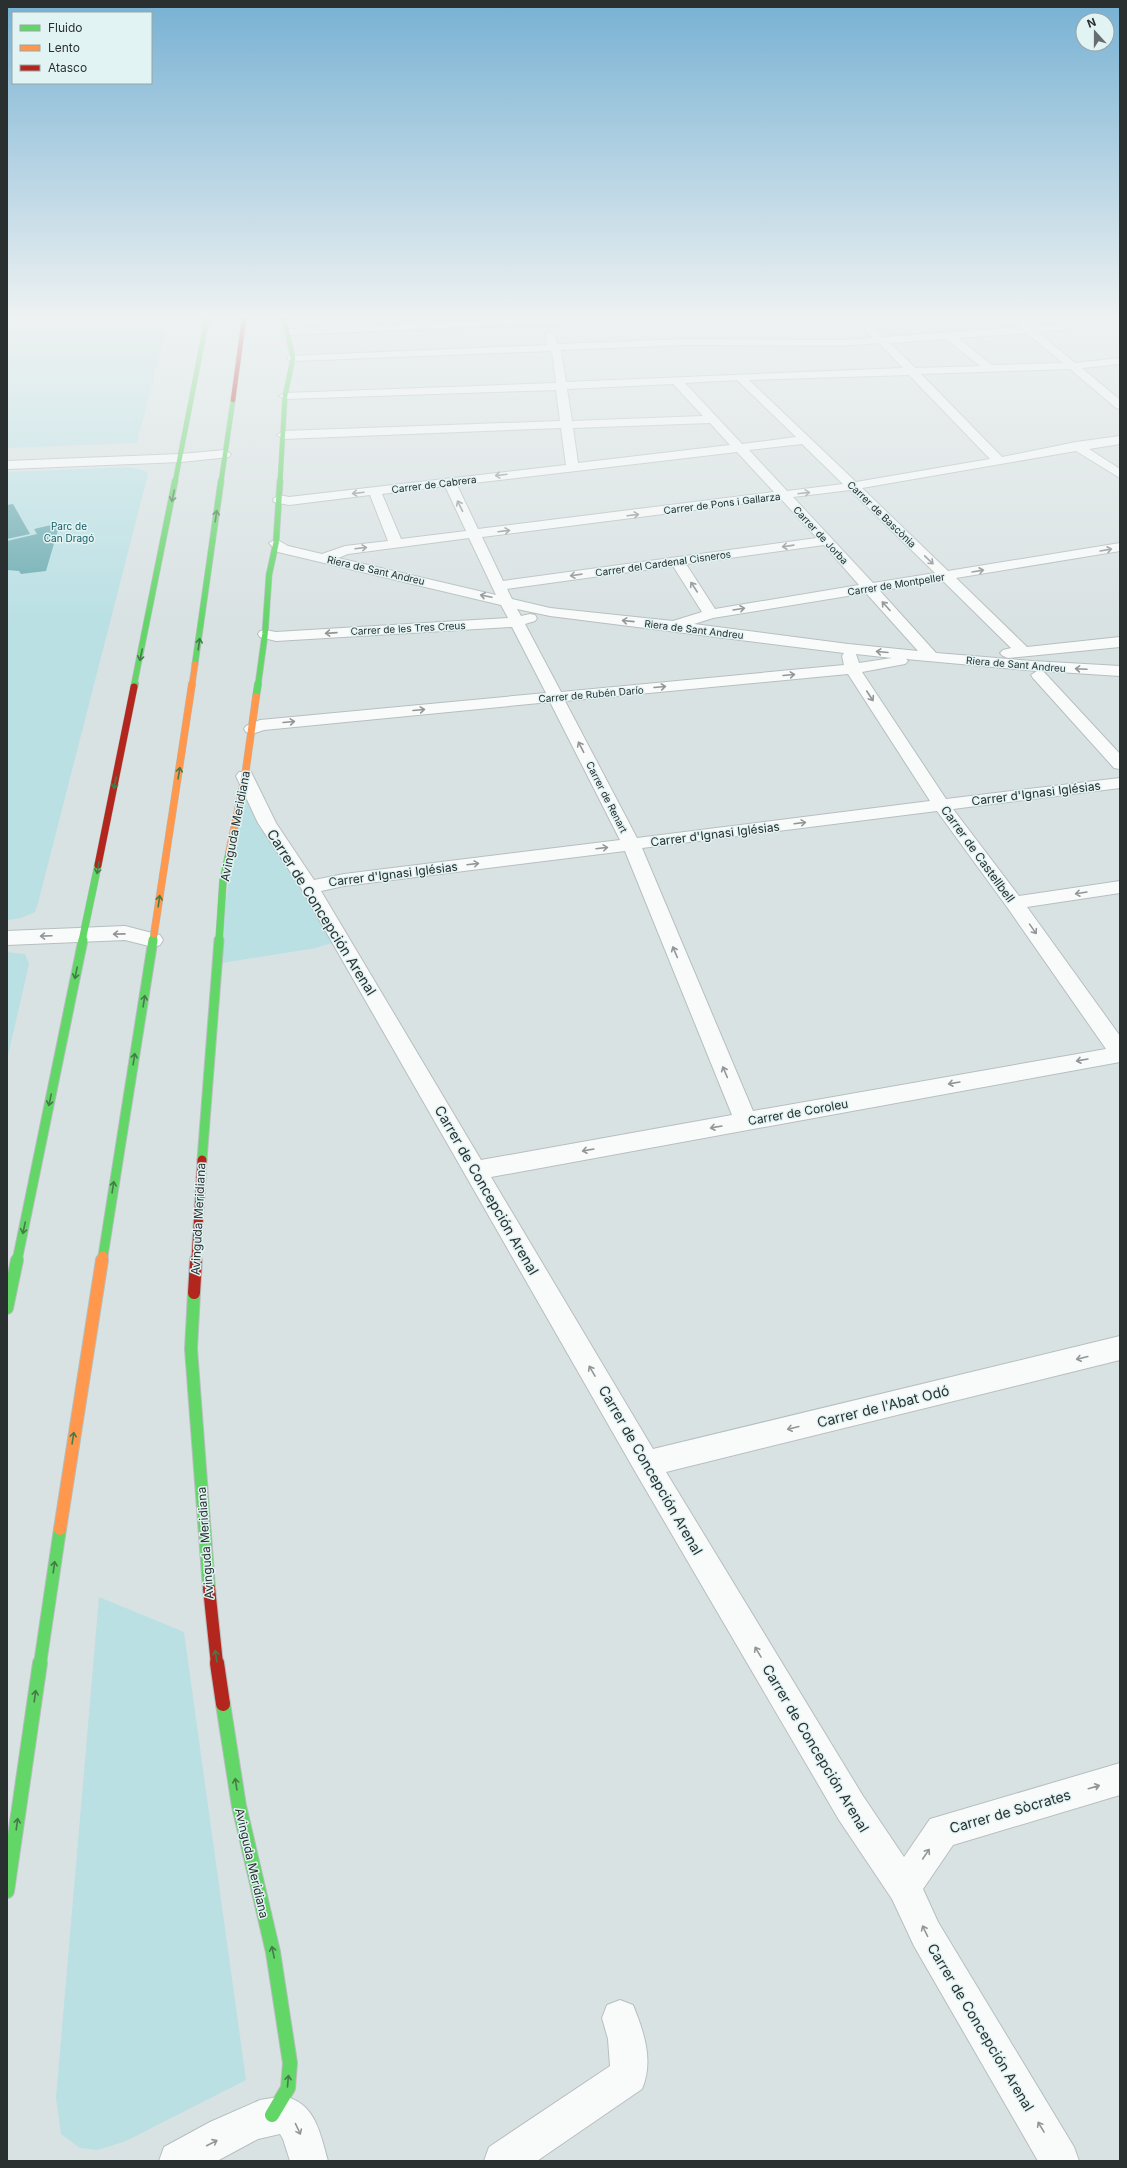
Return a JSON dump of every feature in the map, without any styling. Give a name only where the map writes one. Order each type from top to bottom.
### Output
[{"type":"main road","points":[[7,1308],[188,420]]},
{"type":"main road","points":[[7,1890],[70,1456],[154,940],[198,647],[230,420]]},
{"type":"main road","name":"Avinguda Meridiana","points":[[272,2115],[288,2088],[290,2063],[273,1952],[239,1806],[212,1631],[191,1349],[206,1091],[223,881],[245,776],[265,634],[269,575],[276,543],[284,420]]},
{"type":"street","points":[[566,420],[572,467]]},
{"type":"street","points":[[283,435],[685,420]]},
{"type":"street","name":"Carrer de Jorba","points":[[715,420],[931,656]]},
{"type":"street","name":"Carrer de Bascònia","points":[[784,420],[854,486],[1023,651]]},
{"type":"street","points":[[959,420],[999,461]]},
{"type":"street","name":"Carrer de Cabrera","points":[[279,499],[289,501],[804,440]]},
{"type":"street","name":"Carrer de Pons i Gallarza","points":[[324,558],[345,550],[475,535],[854,486],[1076,446],[1120,440]]},
{"type":"street","points":[[1076,446],[1120,474]]},
{"type":"street","points":[[7,465],[181,458],[225,454]]},
{"type":"street","name":"Carrer de Renart","points":[[449,482],[517,622],[631,844],[746,1121]]},
{"type":"street","points":[[375,491],[396,544]]},
{"type":"street","name":"Carrer del Cardenal Cisneros","points":[[499,586],[827,541]]},
{"type":"street","name":"Riera de Sant Andreu","points":[[276,543],[283,549],[507,600],[550,612],[674,626],[848,649],[1032,666],[1120,671]]},
{"type":"street","name":"Carrer de Montpeller","points":[[674,626],[711,614],[1120,547]]},
{"type":"street","points":[[677,561],[711,614]]},
{"type":"street","name":"Carrer de les Tres Creus","points":[[265,634],[282,636],[517,622],[550,612]]},
{"type":"street","points":[[957,659],[1120,642]]},
{"type":"street","name":"Carrer de Castellbell","points":[[848,649],[852,669],[941,805],[1014,903],[1120,1053]]},
{"type":"street","name":"Carrer de Rubén Darío","points":[[252,729],[260,725],[279,722],[852,669],[931,656]]},
{"type":"street","points":[[1039,675],[1120,764]]},
{"type":"street","name":"Carrer de Concepción Arenal","points":[[245,776],[267,823],[310,888],[476,1170],[646,1464],[851,1808],[904,1887],[926,1934],[1060,2161]]},
{"type":"street","name":"Carrer d'Ignasi Iglésias","points":[[310,888],[318,884],[344,880],[1120,783]]},
{"type":"street","points":[[1014,903],[1120,887]]},
{"type":"street","points":[[7,938],[125,933],[154,940]]},
{"type":"street","name":"Carrer de Coroleu","points":[[476,1170],[1120,1053]]},
{"type":"street","name":"Carrer de l'Abat Odó","points":[[646,1464],[1120,1348]]},
{"type":"street","name":"Carrer de Sòcrates","points":[[904,1887],[942,1831],[1120,1779]]},
{"type":"street","points":[[503,2161],[629,2076],[630,2060],[624,2029],[620,2018]]},
{"type":"street","points":[[178,2161],[231,2133],[272,2115],[284,2115],[294,2120],[301,2135],[309,2161]]},
{"type":"green space","points":[[7,420],[143,420],[137,443],[7,448]]},
{"type":"green space","name":"Parc de Can Dragó","points":[[129,467],[146,471],[148,474],[38,903],[35,912],[21,918],[7,920],[7,472]]},
{"type":"green space","points":[[245,776],[341,940],[316,948],[216,964]]},
{"type":"green space","points":[[7,952],[25,954],[29,964],[7,1060]]},
{"type":"green space","points":[[99,1597],[184,1632],[246,2080],[126,2141],[98,2150],[80,2148],[61,2134],[56,2098]]},
{"type":"shaded area","points":[[13,504],[30,534],[7,539],[7,505]]},
{"type":"shaded area","points":[[60,523],[46,571],[21,574],[19,571],[7,570],[7,541],[37,534],[34,529]]},
{"type":"traffic: fast","points":[[134,687],[187,420]]},
{"type":"traffic: fast","points":[[195,664],[230,420]]},
{"type":"traffic: fast","points":[[256,697],[265,634],[269,575],[276,543],[284,420]]},
{"type":"traffic: fast","points":[[202,1160],[223,881],[229,853]]},
{"type":"traffic: fast","points":[[7,1308],[98,865]]},
{"type":"traffic: fast","points":[[103,1256],[154,934]]},
{"type":"traffic: fast","points":[[194,1293],[191,1349],[209,1588]]},
{"type":"traffic: fast","points":[[7,1891],[60,1529]]},
{"type":"traffic: fast","points":[[223,1704],[239,1806],[273,1952],[290,2063],[288,2088],[272,2115]]},
{"type":"traffic: slow","points":[[154,934],[195,664]]},
{"type":"traffic: slow","points":[[229,853],[245,776],[256,697]]},
{"type":"traffic: slow","points":[[60,1529],[103,1256]]},
{"type":"traffic: jam","points":[[98,865],[134,687]]},
{"type":"traffic: jam","points":[[194,1293],[202,1160]]},
{"type":"traffic: jam","points":[[209,1588],[212,1631],[223,1704]]}]
